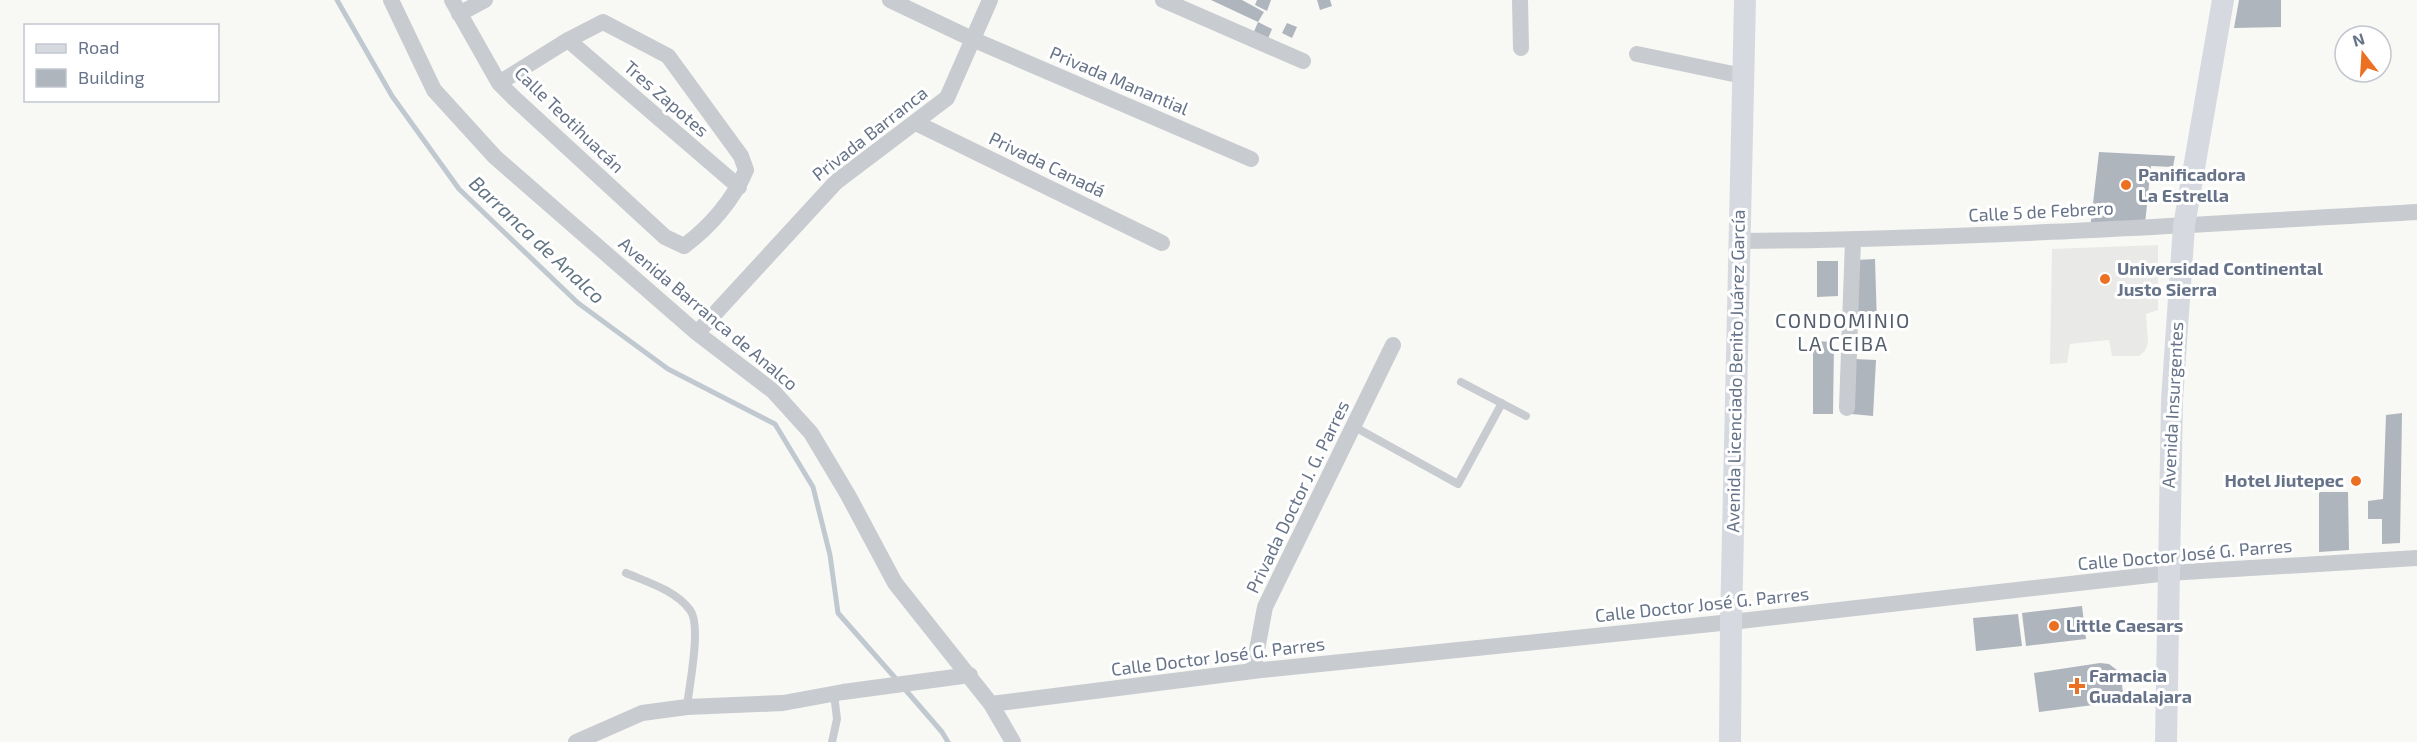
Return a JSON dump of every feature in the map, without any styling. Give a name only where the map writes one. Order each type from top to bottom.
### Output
[{"type":"main road","name":"Avenida Licenciado Benito Juárez García","points":[[1730,742],[1745,0]]},
{"type":"main road","name":"Avenida Insurgentes","points":[[2166,742],[2172,400],[2184,226],[2223,0]]},
{"type":"street","name":"Avenida Barranca de Analco","points":[[391,0],[434,90],[495,157],[697,333],[773,392],[811,433],[896,583],[970,675],[991,704],[1013,742]]},
{"type":"street","points":[[455,7],[485,0]]},
{"type":"street","name":"Privada Manantial","points":[[890,0],[972,39],[1251,159]]},
{"type":"street","name":"Privada Barranca","points":[[697,333],[836,182],[947,98],[990,0]]},
{"type":"street","points":[[1163,0],[1304,61]]},
{"type":"street","points":[[1520,0],[1521,48]]},
{"type":"street","name":"Calle Teotihuacán","points":[[455,7],[499,82],[665,237],[684,246],[700,234],[739,187]]},
{"type":"street","points":[[499,82],[568,40],[603,22],[668,56],[741,156],[746,170],[739,187]]},
{"type":"street","name":"Tres Zapotes","points":[[568,40],[739,187]]},
{"type":"street","points":[[1637,54],[1743,76]]},
{"type":"street","name":"Privada Canadá","points":[[916,123],[1162,243]]},
{"type":"street","name":"Calle 5 de Febrero","points":[[1739,241],[1853,240],[2184,226],[2417,212]]},
{"type":"street","points":[[1847,408],[1853,240]]},
{"type":"street","name":"Privada Doctor J. G. Parres","points":[[1253,671],[1266,608],[1393,345]]},
{"type":"street","name":"Calle Doctor José G. Parres","points":[[991,704],[1253,671],[1731,622],[2168,573],[2417,558]]},
{"type":"street","points":[[576,742],[642,713],[687,706],[783,703],[970,675]]},
{"type":"lane","points":[[1461,382],[1526,416]]},
{"type":"lane","points":[[1353,426],[1458,484],[1502,403]]},
{"type":"lane","points":[[626,573],[669,592],[691,611],[695,628],[687,706]]},
{"type":"lane","points":[[832,742],[837,719],[838,693]]},
{"type":"shaded area","name":"Universidad Continental Justo Sierra","points":[[2158,245],[2158,310],[2146,314],[2148,343],[2145,351],[2139,356],[2112,356],[2109,340],[2070,344],[2067,363],[2050,364],[2052,249]]},
{"type":"building","points":[[1211,0],[1242,0],[1264,12],[1258,22]]},
{"type":"building","points":[[1257,0],[1271,0],[1267,11],[1255,5]]},
{"type":"building","points":[[1317,0],[1330,0],[1332,6],[1320,10]]},
{"type":"building","points":[[2239,0],[2281,0],[2281,27],[2234,28]]},
{"type":"building","points":[[1258,22],[1272,29],[1267,41],[1253,34]]},
{"type":"building","points":[[1287,23],[1297,27],[1292,38],[1282,33]]},
{"type":"building","points":[[2099,152],[2175,156],[2173,167],[2151,166],[2145,224],[2090,229]]},
{"type":"building","points":[[1875,259],[1877,324],[1857,324],[1856,260]]},
{"type":"building","points":[[1817,261],[1838,261],[1838,296],[1817,297]]},
{"type":"building","points":[[1813,341],[1834,342],[1833,414],[1813,414]]},
{"type":"building","points":[[1855,359],[1876,360],[1873,416],[1852,414]]},
{"type":"building","points":[[2402,413],[2400,543],[2382,544],[2382,519],[2368,519],[2368,501],[2383,499],[2386,415]]},
{"type":"building","points":[[2319,492],[2348,492],[2349,550],[2319,552]]},
{"type":"building","points":[[2082,606],[2086,639],[2026,646],[2022,613]]},
{"type":"building","points":[[2018,614],[2022,646],[1976,651],[1973,618]]},
{"type":"building","points":[[2100,663],[2109,664],[2117,670],[2121,677],[2124,701],[2039,712],[2034,673]]},
{"type":"waterway","name":"Barranca de Analco","points":[[337,0],[392,96],[459,189],[578,303],[668,369],[775,424],[813,487],[830,555],[838,613],[897,680]]},
{"type":"waterway","name":"Barranca de Analco","points":[[903,687],[948,742]]},
{"type":"place","name":"Panificadora La Estrella","points":[[2126,185]]},
{"type":"place","name":"Universidad Continental Justo Sierra","points":[[2105,279]]},
{"type":"place","name":"Hotel Jiutepec","points":[[2356,481]]},
{"type":"place","name":"Little Caesars","points":[[2054,626]]},
{"type":"place","name":"Farmacia Guadalajara","points":[[2077,686]]},
{"type":"district","name":"CONDOMINIO LA CEIBA","points":[[1843,332]]}]
